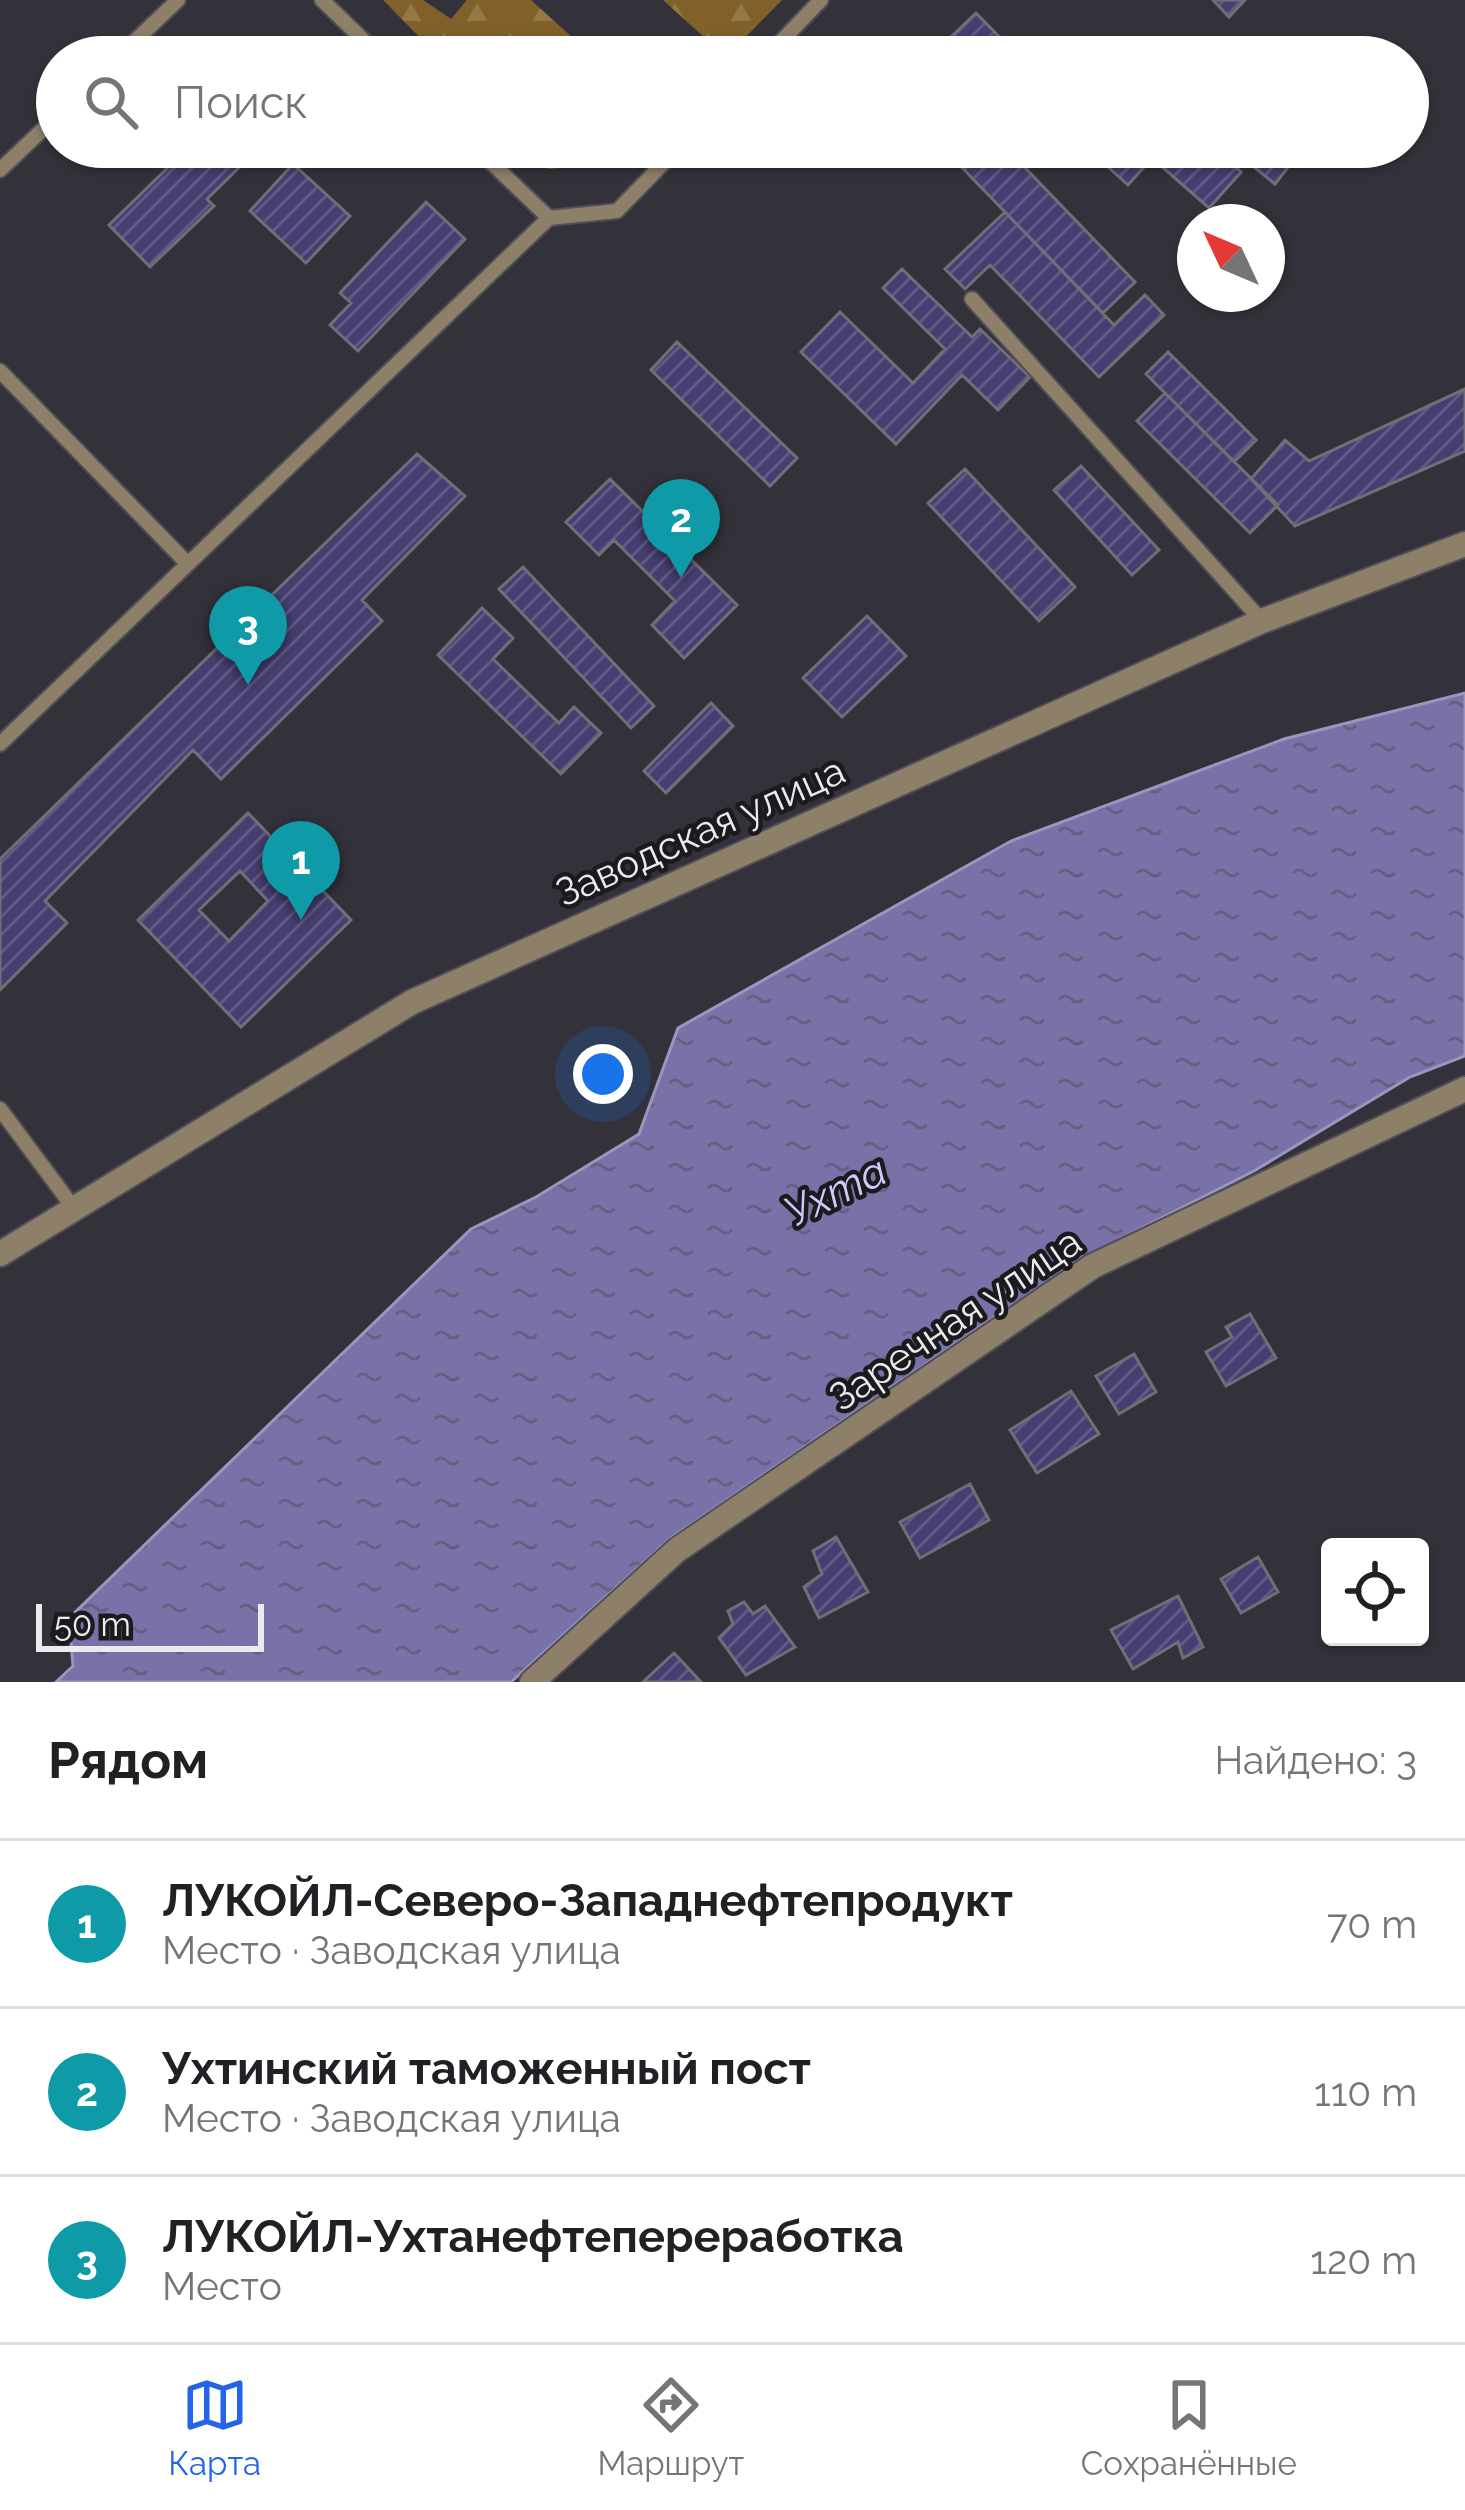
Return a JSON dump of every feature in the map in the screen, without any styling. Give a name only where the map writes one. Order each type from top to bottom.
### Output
[{"type":"street","name":"Заводская улица","points":[[0,1254],[412,1002],[1262,621],[1465,544]]},
{"type":"street","name":"Заречная улица","points":[[532,1682],[677,1550],[1093,1266],[1465,1089]]},
{"type":"lane","points":[[140,36],[178,0]]},
{"type":"lane","points":[[322,0],[359,36]]},
{"type":"lane","points":[[786,36],[821,0]]},
{"type":"lane","points":[[0,170],[36,136]]},
{"type":"lane","points":[[497,168],[549,218]]},
{"type":"lane","points":[[0,744],[549,218],[617,211],[659,168]]},
{"type":"lane","points":[[972,299],[1262,621]]},
{"type":"lane","points":[[0,371],[188,564]]},
{"type":"lane","points":[[0,1109],[73,1207]]},
{"type":"green space","points":[[383,0],[423,0],[451,19],[467,0],[531,0],[571,36],[418,36]]},
{"type":"green space","points":[[663,0],[782,0],[747,36],[703,36]]},
{"type":"water","name":"Ухта","points":[[1465,693],[1465,1056],[1410,1077],[1254,1171],[1118,1240],[1002,1312],[671,1538],[511,1682],[56,1682],[73,1666],[69,1618],[471,1229],[536,1197],[639,1134],[678,1028],[1011,841],[1284,739]]},
{"type":"building","points":[[1213,0],[1245,0],[1229,17]]},
{"type":"building","points":[[976,13],[998,36],[952,36]]},
{"type":"building","points":[[167,168],[239,168],[207,199],[214,206],[150,267],[109,225]]},
{"type":"building","points":[[289,168],[297,168],[350,216],[306,263],[250,211]]},
{"type":"building","points":[[962,168],[1025,168],[1135,282],[1103,313]]},
{"type":"building","points":[[1109,168],[1143,168],[1128,185]]},
{"type":"building","points":[[1163,168],[1237,168],[1241,172],[1213,204],[1204,204]]},
{"type":"building","points":[[1255,168],[1287,168],[1275,184]]},
{"type":"building","points":[[426,202],[465,239],[358,351],[330,325],[351,303],[340,293]]},
{"type":"building","points":[[1005,212],[1114,325],[1145,295],[1164,315],[1099,377],[990,265],[965,289],[945,269]]},
{"type":"building","points":[[902,269],[972,337],[980,329],[1030,377],[998,410],[962,375],[896,444],[801,352],[840,312],[913,383],[945,349],[883,288]]},
{"type":"building","points":[[677,342],[797,458],[770,486],[651,370]]},
{"type":"building","points":[[1168,352],[1256,440],[1234,462],[1146,374]]},
{"type":"building","points":[[1465,389],[1465,451],[1295,526],[1251,479],[1285,440],[1309,461]]},
{"type":"building","points":[[1165,393],[1278,505],[1250,533],[1137,421]]},
{"type":"building","points":[[417,454],[465,496],[362,600],[382,621],[221,779],[193,750],[45,901],[67,923],[0,990],[0,859]]},
{"type":"building","points":[[1081,466],[1159,550],[1132,575],[1054,490]]},
{"type":"building","points":[[965,469],[1075,587],[1039,621],[928,503]]},
{"type":"building","points":[[610,479],[737,605],[684,658],[652,625],[675,601],[614,540],[599,555],[566,522]]},
{"type":"building","points":[[523,567],[654,706],[631,728],[499,589]]},
{"type":"building","points":[[482,608],[513,638],[493,659],[559,723],[574,707],[601,733],[561,774],[438,655]]},
{"type":"building","points":[[867,616],[906,656],[842,717],[803,678]]},
{"type":"building","points":[[711,703],[733,726],[666,793],[644,771]]},
{"type":"building","points":[[248,813],[351,920],[241,1027],[138,920]],"holes":[[[240,871],[268,901],[229,941],[199,910]]]},
{"type":"building","points":[[1250,1314],[1276,1358],[1226,1386],[1206,1352],[1232,1337],[1226,1327]]},
{"type":"building","points":[[1134,1354],[1156,1392],[1119,1414],[1096,1376]]},
{"type":"building","points":[[1071,1391],[1099,1434],[1037,1473],[1010,1430]]},
{"type":"building","points":[[970,1484],[989,1520],[920,1558],[900,1522]]},
{"type":"building","points":[[836,1537],[868,1592],[819,1618],[804,1587],[822,1574],[813,1551]]},
{"type":"building","points":[[1258,1557],[1278,1592],[1241,1613],[1221,1579]]},
{"type":"building","points":[[1178,1596],[1203,1647],[1183,1658],[1178,1642],[1133,1669],[1111,1630]]},
{"type":"building","points":[[744,1602],[753,1614],[765,1606],[795,1647],[746,1675],[719,1638],[733,1624],[728,1611]]},
{"type":"building","points":[[674,1653],[701,1682],[643,1682]]},
{"type":"place","name":"Ухтинский таможенный пост","points":[[681,578]]},
{"type":"place","name":"ЛУКОЙЛ-Ухтанефтепереработка","points":[[248,685]]},
{"type":"place","name":"ЛУКОЙЛ-Северо-Западнефтепродукт","points":[[301,920]]}]
